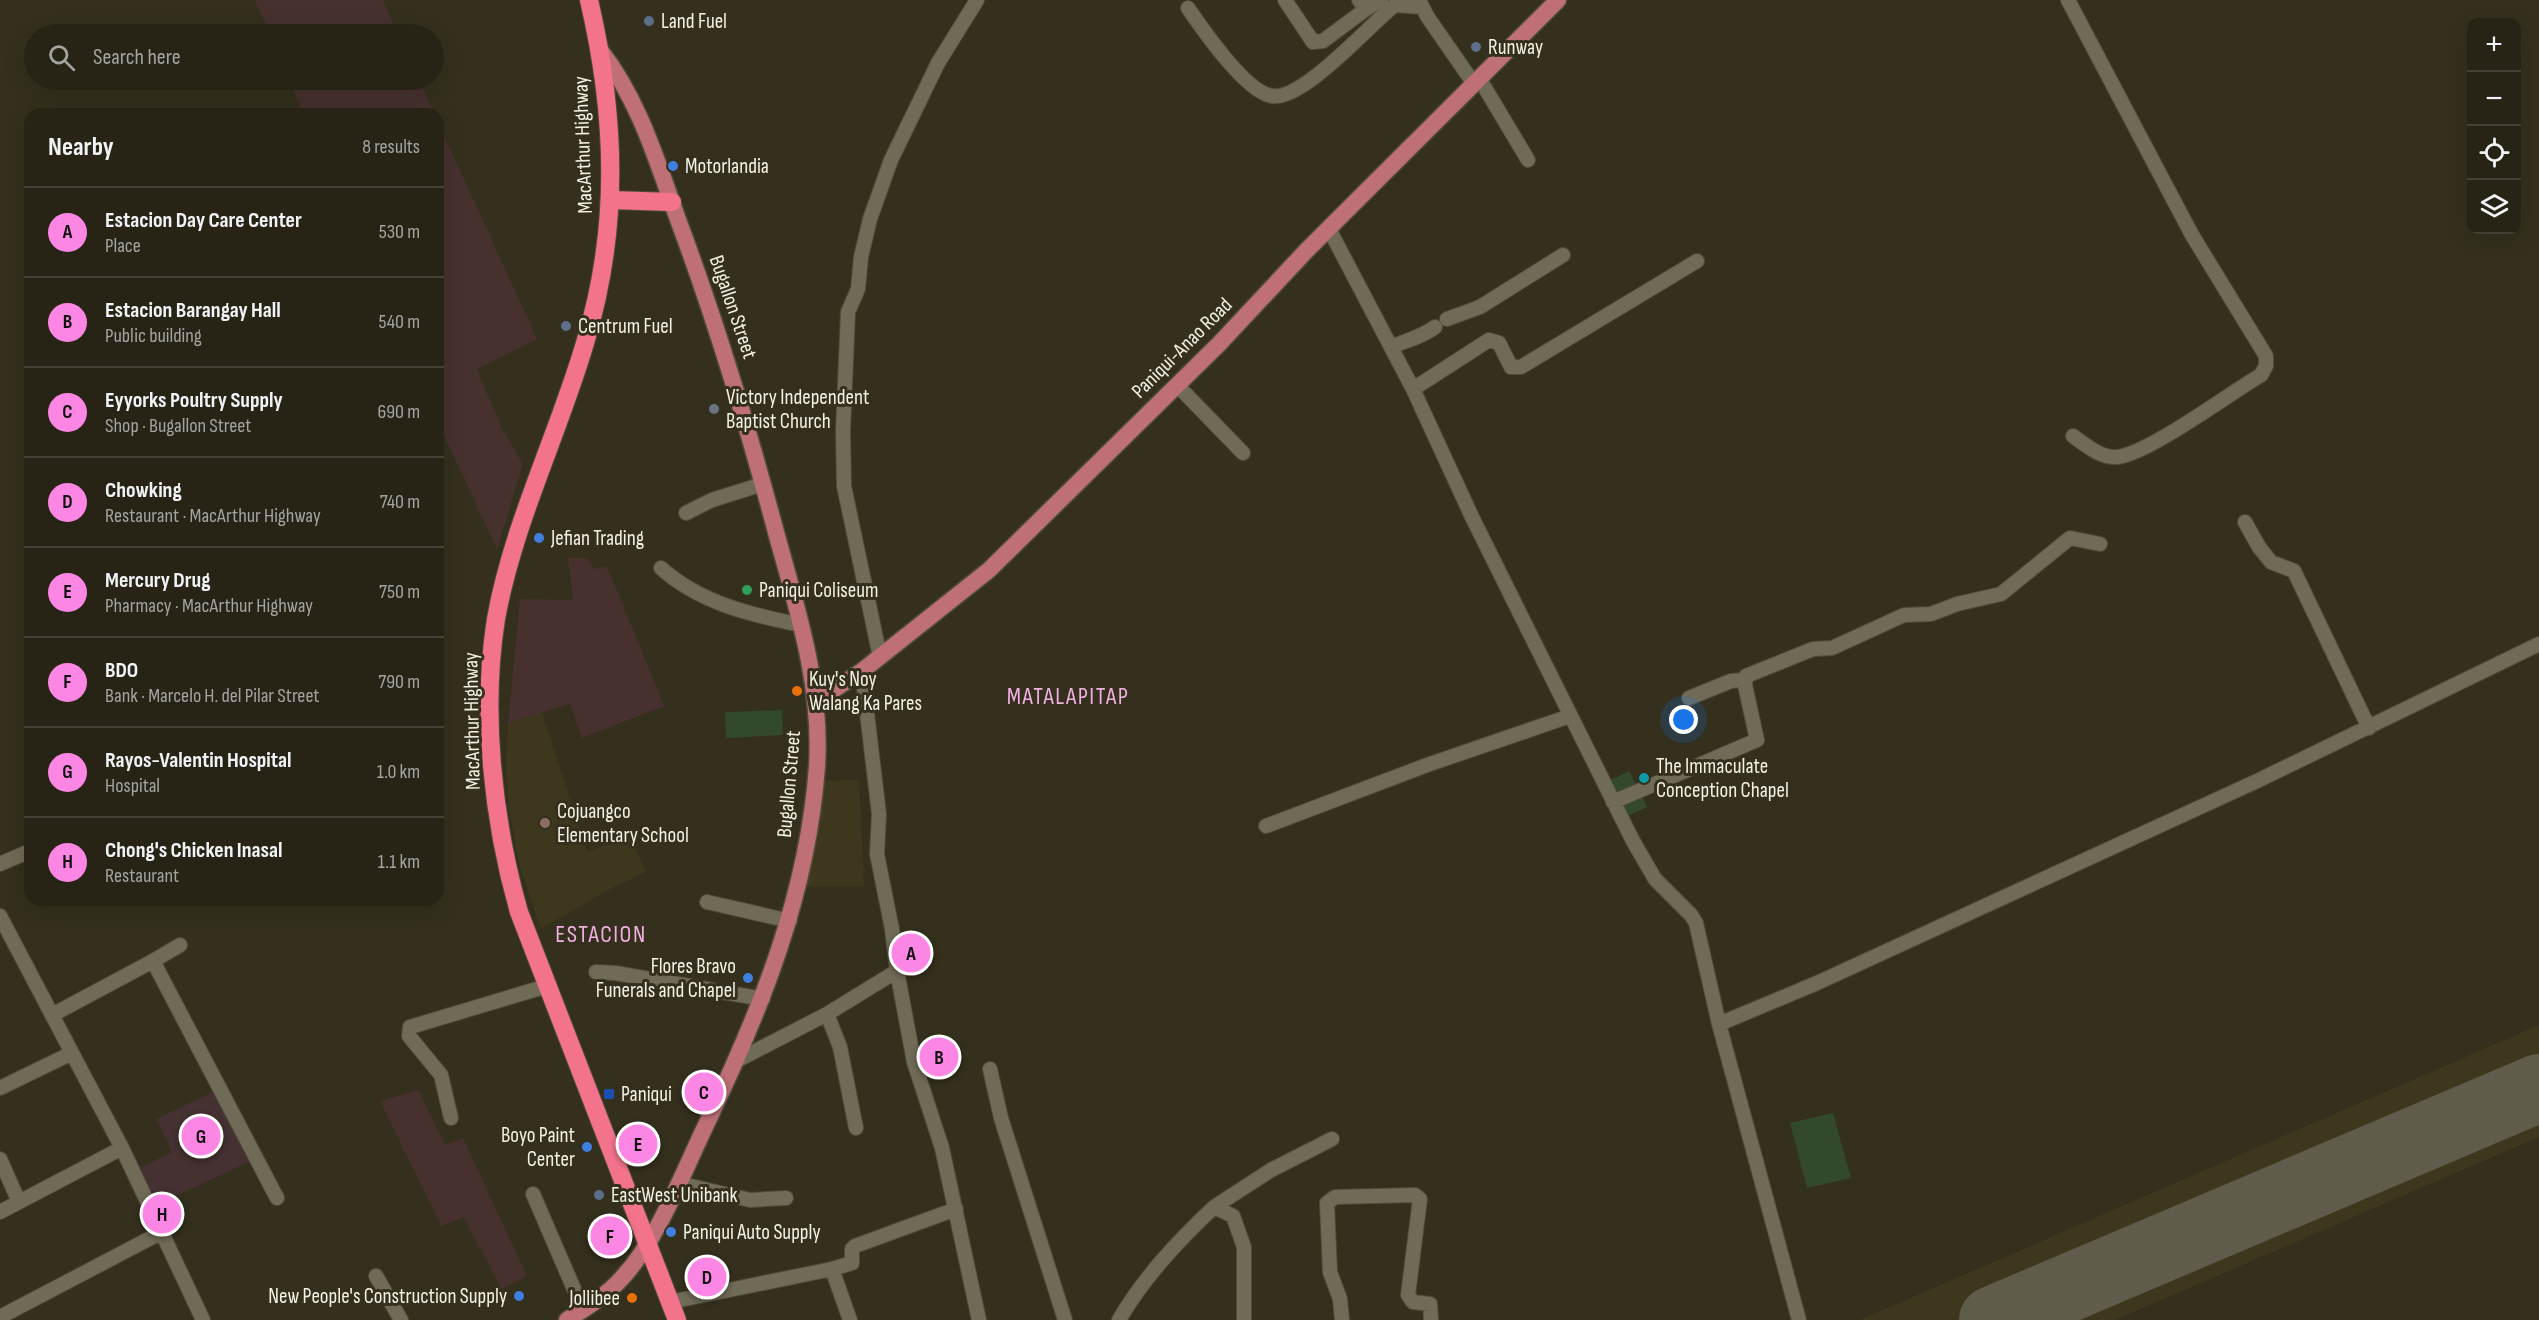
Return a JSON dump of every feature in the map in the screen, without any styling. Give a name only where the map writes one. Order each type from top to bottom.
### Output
[{"type":"highway","name":"MacArthur Highway","points":[[589,0],[600,50],[608,108],[611,200],[606,251],[591,320],[510,565],[497,618],[492,663],[491,725],[501,837],[519,912],[648,1239],[677,1320]]},
{"type":"highway","points":[[611,200],[672,202]]},
{"type":"main road","name":"Paniqui-Anao Road","points":[[815,702],[862,671],[989,570],[1177,385],[1558,0]]},
{"type":"main road","name":"Bugallon Street","points":[[567,1320],[621,1279],[648,1239],[678,1183],[736,1061],[763,999],[790,921],[807,845],[816,780],[815,702],[811,665],[763,484],[717,327],[672,202],[627,88],[600,50]]},
{"type":"street","points":[[880,657],[845,496],[843,431],[848,312],[858,289],[861,257],[870,219],[891,160],[938,63],[977,0]]},
{"type":"street","points":[[1285,0],[1313,42],[1323,41],[1363,4],[1381,0]]},
{"type":"street","points":[[2068,0],[2193,235],[2266,356],[2266,366],[2261,375],[2194,418],[2128,455],[2115,457],[2097,453],[2073,436]]},
{"type":"street","points":[[1188,8],[1234,67],[1260,91],[1276,97],[1287,95],[1301,86],[1344,52],[1395,5],[1421,3],[1477,81],[1528,160]]},
{"type":"street","points":[[1329,229],[1413,389],[1461,494],[1613,802],[1655,879],[1696,923],[1719,1024],[1799,1320]]},
{"type":"street","points":[[1447,319],[1480,307],[1563,255]]},
{"type":"street","points":[[1413,389],[1489,340],[1499,343],[1511,367],[1521,367],[1697,261]]},
{"type":"street","points":[[1391,347],[1409,339],[1418,339],[1435,327]]},
{"type":"street","points":[[1177,385],[1243,453]]},
{"type":"street","points":[[686,513],[712,500],[763,484]]},
{"type":"street","points":[[2245,522],[2259,547],[2271,562],[2294,571],[2369,728]]},
{"type":"street","points":[[1689,698],[1731,681],[1744,680],[1746,676],[1813,649],[1832,648],[1904,615],[1931,614],[1957,604],[2001,594],[2028,575],[2067,539],[2073,538],[2100,544]]},
{"type":"street","points":[[662,568],[688,590],[722,605],[801,625]]},
{"type":"street","points":[[1719,1024],[1825,980],[2369,728],[2539,644]]},
{"type":"street","points":[[862,671],[879,814],[877,854],[892,929],[897,971],[914,1062],[935,1119],[979,1320]]},
{"type":"street","points":[[1613,802],[1757,740],[1744,680]]},
{"type":"street","points":[[1266,826],[1427,765],[1570,717]]},
{"type":"street","points":[[0,864],[24,854]]},
{"type":"street","points":[[706,902],[790,921]]},
{"type":"street","points":[[0,916],[122,1148],[203,1320]]},
{"type":"street","points":[[52,1015],[180,945]]},
{"type":"street","points":[[153,961],[276,1198]]},
{"type":"street","points":[[736,1061],[827,1014],[897,971]]},
{"type":"street","points":[[596,972],[615,973],[763,999]]},
{"type":"street","points":[[451,1118],[441,1075],[409,1036],[410,1027],[547,987]]},
{"type":"street","points":[[827,1014],[840,1047],[856,1128]]},
{"type":"street","points":[[0,1088],[72,1053]]},
{"type":"street","points":[[990,1069],[1001,1118],[1065,1320]]},
{"type":"street","points":[[1119,1320],[1133,1295],[1178,1241],[1214,1207],[1271,1170],[1332,1139]]},
{"type":"street","points":[[0,1212],[122,1148]]},
{"type":"street","points":[[0,1159],[20,1202]]},
{"type":"street","points":[[678,1183],[750,1200],[786,1198]]},
{"type":"street","points":[[532,1194],[583,1310]]},
{"type":"street","points":[[1342,1320],[1340,1299],[1330,1272],[1327,1203],[1335,1197],[1415,1195],[1420,1199],[1408,1295],[1413,1302],[1428,1302],[1432,1306],[1431,1320]]},
{"type":"street","points":[[1214,1207],[1233,1216],[1244,1247],[1244,1320]]},
{"type":"street","points":[[670,1302],[852,1263],[852,1249],[855,1246],[956,1209]]},
{"type":"street","points":[[0,1317],[162,1232]]},
{"type":"street","points":[[832,1269],[850,1320]]},
{"type":"street","points":[[376,1276],[401,1320]]},
{"type":"shaded area","points":[[255,0],[383,0],[394,24],[266,24]]},
{"type":"shaded area","points":[[293,90],[424,90],[432,108],[301,108]]},
{"type":"shaded area","points":[[444,135],[537,339],[477,369],[501,427],[523,464],[497,549],[444,436]]},
{"type":"shaded area","points":[[568,558],[588,558],[593,569],[607,566],[664,706],[582,738],[570,704],[508,723],[520,599],[573,600]]},
{"type":"shaded area","name":"Cojuangco Elementary School","points":[[542,712],[587,851],[631,838],[646,872],[610,889],[541,929],[519,863],[509,809],[506,768],[508,723]]},
{"type":"shaded area","points":[[859,780],[864,886],[803,887],[819,781]]},
{"type":"shaded area","points":[[2539,1025],[2539,1137],[2115,1320],[1860,1320]]},
{"type":"shaded area","points":[[418,1090],[445,1145],[463,1138],[527,1276],[501,1289],[464,1217],[441,1226],[380,1101]]},
{"type":"shaded area","points":[[215,1091],[251,1161],[156,1205],[138,1169],[172,1152],[156,1119]]},
{"type":"green space","points":[[782,710],[783,735],[726,738],[725,712]]},
{"type":"green space","points":[[1629,771],[1647,807],[1628,816],[1611,780]]},
{"type":"green space","points":[[1833,1113],[1851,1178],[1807,1188],[1790,1123]]},
{"type":"runway","points":[[1993,1320],[2539,1088]]},
{"type":"place","name":"Land Fuel","points":[[649,21]]},
{"type":"place","name":"Runway","points":[[1476,47]]},
{"type":"place","name":"Motorlandia","points":[[673,166]]},
{"type":"place","name":"Centrum Fuel","points":[[566,326]]},
{"type":"place","name":"Victory Independent Baptist Church","points":[[714,409]]},
{"type":"place","name":"Jefian Trading","points":[[539,538]]},
{"type":"place","name":"Paniqui Coliseum","points":[[747,590]]},
{"type":"place","name":"Kuy's Noy Walang Ka Pares","points":[[797,691]]},
{"type":"place","name":"The Immaculate Conception Chapel","points":[[1644,778]]},
{"type":"place","name":"Cojuangco Elementary School","points":[[545,823]]},
{"type":"place","name":"Estacion Day Care Center","points":[[911,953]]},
{"type":"place","name":"Flores Bravo Funerals and Chapel","points":[[748,978]]},
{"type":"place","name":"Estacion Barangay Hall","points":[[939,1057]]},
{"type":"place","name":"Eyyorks Poultry Supply","points":[[704,1092]]},
{"type":"place","name":"Paniqui","points":[[609,1094]]},
{"type":"place","name":"Rayos-Valentin Hospital","points":[[201,1136]]},
{"type":"place","name":"Mercury Drug","points":[[638,1144]]},
{"type":"place","name":"Boyo Paint Center","points":[[587,1147]]},
{"type":"place","name":"EastWest Unibank","points":[[599,1195]]},
{"type":"place","name":"Chong's Chicken Inasal","points":[[162,1214]]},
{"type":"place","name":"Paniqui Auto Supply","points":[[671,1232]]},
{"type":"place","name":"BDO","points":[[610,1236]]},
{"type":"place","name":"Chowking","points":[[707,1277]]},
{"type":"place","name":"New People's Construction Supply","points":[[519,1296]]},
{"type":"place","name":"Jollibee","points":[[632,1298]]},
{"type":"district","name":"MATALAPITAP","points":[[1068,696]]},
{"type":"district","name":"ESTACION","points":[[601,934]]}]
